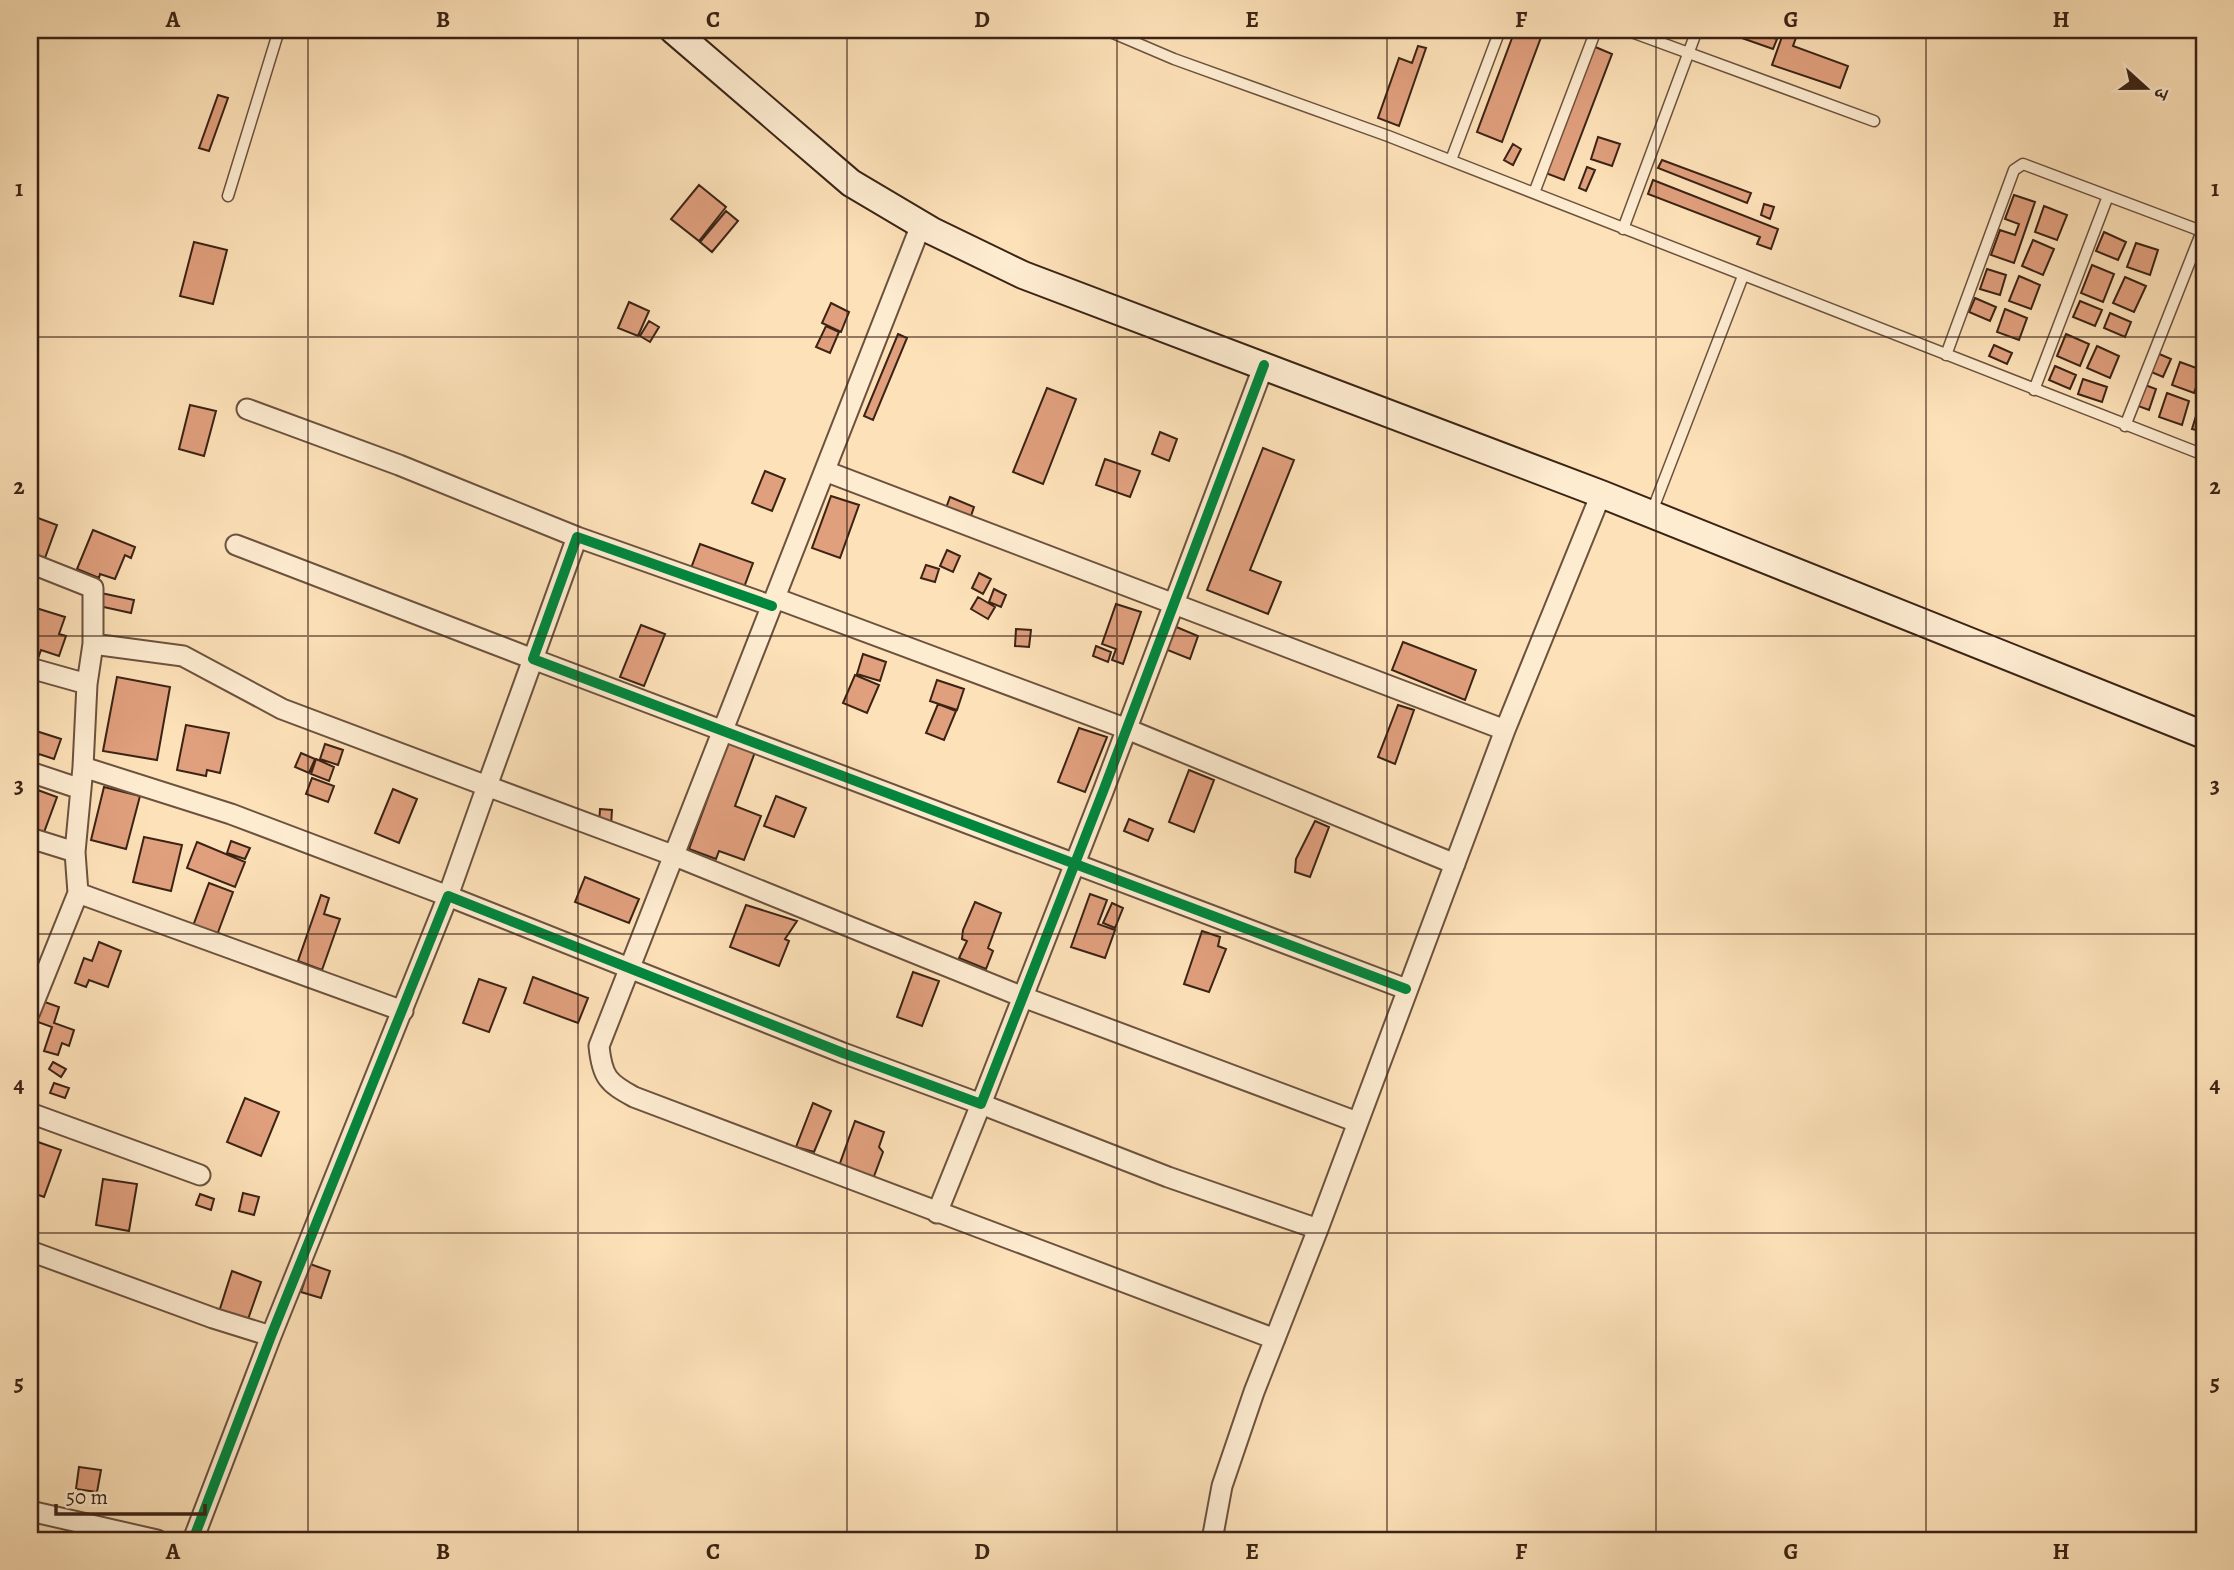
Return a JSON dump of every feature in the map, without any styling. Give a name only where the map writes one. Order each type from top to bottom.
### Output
[{"type":"main road","points":[[673,30],[851,183],[921,225],[1023,275],[1601,494],[2204,734]]},
{"type":"street","points":[[921,225],[599,1046],[601,1064],[611,1084],[634,1097],[1275,1339]]},
{"type":"street","points":[[937,1213],[1075,865],[1264,365]]},
{"type":"street","points":[[247,409],[398,464],[578,537],[773,602],[1127,729],[1455,864]]},
{"type":"street","points":[[825,471],[1505,730]]},
{"type":"street","points":[[1212,1540],[1222,1486],[1233,1451],[1505,730],[1601,494]]},
{"type":"street","points":[[193,1540],[271,1336],[448,897],[578,537]]},
{"type":"street","points":[[236,545],[1406,989]]},
{"type":"street","points":[[30,563],[93,588],[93,644],[87,684],[75,852],[78,893],[30,1012]]},
{"type":"street","points":[[93,644],[183,656],[282,709],[675,856],[1023,997],[1357,1122]]},
{"type":"street","points":[[30,668],[87,684]]},
{"type":"street","points":[[83,767],[231,814],[1168,1177],[1318,1229]]},
{"type":"street","points":[[30,772],[81,789]]},
{"type":"street","points":[[30,838],[75,852]]},
{"type":"street","points":[[78,893],[402,1011]]},
{"type":"street","points":[[30,1113],[200,1175]]},
{"type":"street","points":[[30,1251],[213,1318],[271,1336]]},
{"type":"street","points":[[30,1511],[158,1540]]},
{"type":"lane","points":[[228,197],[279,30]]},
{"type":"lane","points":[[1106,30],[1174,59],[1451,160],[2204,455]]},
{"type":"lane","points":[[1451,160],[1500,30]]},
{"type":"lane","points":[[1534,193],[1596,30]]},
{"type":"lane","points":[[1626,30],[1874,121]]},
{"type":"lane","points":[[1623,229],[1697,30]]},
{"type":"lane","points":[[1946,355],[2014,170],[2023,164],[2203,231],[2125,426]]},
{"type":"lane","points":[[2034,390],[2108,196]]},
{"type":"lane","points":[[1651,514],[1743,275]]},
{"type":"building","points":[[1515,30],[1543,32],[1502,142],[1477,132]]},
{"type":"building","points":[[1719,30],[1750,30],[1777,39],[1773,49]]},
{"type":"building","points":[[1784,31],[1797,35],[1793,46],[1848,66],[1840,88],[1772,65]]},
{"type":"building","points":[[1418,46],[1426,48],[1399,126],[1378,118],[1399,58],[1412,63]]},
{"type":"building","points":[[1593,46],[1612,54],[1564,180],[1543,172]]},
{"type":"building","points":[[218,95],[228,98],[209,151],[199,148]]},
{"type":"building","points":[[1598,137],[1620,144],[1612,166],[1591,159]]},
{"type":"building","points":[[1513,144],[1521,149],[1513,165],[1504,160]]},
{"type":"building","points":[[1662,160],[1751,193],[1747,203],[1658,168]]},
{"type":"building","points":[[1587,167],[1595,170],[1586,191],[1579,188]]},
{"type":"building","points":[[1653,180],[1778,229],[1771,249],[1757,244],[1760,237],[1648,194]]},
{"type":"building","points":[[699,185],[726,207],[699,241],[671,219]]},
{"type":"building","points":[[2014,195],[2035,202],[2014,263],[1991,255],[2000,230],[2015,235],[2019,224],[2005,219]]},
{"type":"building","points":[[1764,204],[1774,207],[1770,219],[1761,215]]},
{"type":"building","points":[[2044,206],[2067,215],[2057,240],[2035,232]]},
{"type":"building","points":[[726,211],[738,221],[712,252],[700,242]]},
{"type":"building","points":[[2104,232],[2126,242],[2118,260],[2096,251]]},
{"type":"building","points":[[2033,240],[2054,249],[2043,275],[2022,266]]},
{"type":"building","points":[[194,242],[227,250],[213,304],[180,296]]},
{"type":"building","points":[[2136,243],[2158,250],[2150,275],[2127,267]]},
{"type":"building","points":[[2092,265],[2114,274],[2103,302],[2081,293]]},
{"type":"building","points":[[1987,269],[2006,275],[2000,295],[1980,289]]},
{"type":"building","points":[[2019,276],[2040,285],[2031,309],[2009,301]]},
{"type":"building","points":[[2125,277],[2146,286],[2134,312],[2113,303]]},
{"type":"building","points":[[1975,298],[1996,307],[1990,321],[1969,312]]},
{"type":"building","points":[[2080,301],[2102,310],[2095,326],[2073,317]]},
{"type":"building","points":[[629,302],[649,311],[638,336],[618,328]]},
{"type":"building","points":[[831,303],[849,312],[841,332],[822,323]]},
{"type":"building","points":[[2005,309],[2027,318],[2019,340],[1997,332]]},
{"type":"building","points":[[2110,313],[2131,322],[2125,337],[2104,328]]},
{"type":"building","points":[[649,321],[659,327],[650,342],[640,336]]},
{"type":"building","points":[[826,326],[839,332],[830,353],[816,347]]},
{"type":"building","points":[[898,334],[907,338],[873,420],[864,416]]},
{"type":"building","points":[[2066,334],[2089,344],[2080,366],[2057,356]]},
{"type":"building","points":[[1994,345],[2012,353],[2007,364],[1989,356]]},
{"type":"building","points":[[2097,346],[2119,356],[2110,378],[2087,368]]},
{"type":"building","points":[[2157,353],[2171,359],[2163,377],[2149,371]]},
{"type":"building","points":[[2180,362],[2202,370],[2194,393],[2172,385]]},
{"type":"building","points":[[2055,366],[2076,375],[2070,389],[2049,380]]},
{"type":"building","points":[[2083,379],[2107,387],[2102,402],[2078,394]]},
{"type":"building","points":[[2145,385],[2156,389],[2149,410],[2138,406]]},
{"type":"building","points":[[1047,388],[1076,399],[1043,484],[1013,472]]},
{"type":"building","points":[[2167,393],[2189,401],[2182,425],[2159,417]]},
{"type":"building","points":[[190,405],[216,411],[204,456],[179,449]]},
{"type":"building","points":[[2199,406],[2204,408],[2204,432],[2192,429]]},
{"type":"building","points":[[1160,432],[1177,439],[1169,461],[1152,454]]},
{"type":"building","points":[[1263,448],[1294,460],[1250,570],[1281,582],[1268,614],[1207,590]]},
{"type":"building","points":[[1105,459],[1140,471],[1130,497],[1096,485]]},
{"type":"building","points":[[765,471],[785,479],[772,511],[752,503]]},
{"type":"building","points":[[831,496],[859,505],[840,558],[812,548]]},
{"type":"building","points":[[950,497],[974,507],[970,519],[946,508]]},
{"type":"building","points":[[30,515],[57,525],[45,558],[30,552]]},
{"type":"building","points":[[93,530],[135,547],[131,558],[125,555],[115,579],[100,574],[99,578],[77,569]]},
{"type":"building","points":[[700,544],[753,563],[743,590],[690,571]]},
{"type":"building","points":[[947,550],[960,556],[953,572],[940,566]]},
{"type":"building","points":[[926,565],[939,569],[935,582],[921,578]]},
{"type":"building","points":[[979,573],[991,579],[983,594],[972,588]]},
{"type":"building","points":[[994,589],[1006,595],[1001,607],[989,602]]},
{"type":"building","points":[[101,593],[134,600],[131,613],[99,606]]},
{"type":"building","points":[[978,597],[995,607],[988,619],[971,609]]},
{"type":"building","points":[[1116,604],[1141,612],[1123,664],[1112,660],[1116,649],[1102,644]]},
{"type":"building","points":[[36,608],[65,617],[59,634],[66,636],[59,656],[41,650],[35,667],[30,665],[30,626]]},
{"type":"building","points":[[641,625],[665,634],[644,686],[620,677]]},
{"type":"building","points":[[1174,626],[1198,636],[1190,659],[1165,649]]},
{"type":"building","points":[[1016,629],[1031,630],[1029,647],[1015,646]]},
{"type":"building","points":[[1403,642],[1476,670],[1465,700],[1392,670]]},
{"type":"building","points":[[1096,646],[1111,652],[1108,662],[1093,656]]},
{"type":"building","points":[[863,654],[886,662],[880,681],[857,674]]},
{"type":"building","points":[[855,675],[879,685],[867,713],[843,703]]},
{"type":"building","points":[[117,677],[170,687],[157,760],[103,751]]},
{"type":"building","points":[[937,680],[964,689],[957,710],[930,701]]},
{"type":"building","points":[[938,704],[956,711],[944,740],[926,733]]},
{"type":"building","points":[[1398,705],[1414,710],[1395,764],[1378,757]]},
{"type":"building","points":[[186,725],[229,733],[220,773],[207,770],[206,776],[177,770]]},
{"type":"building","points":[[1079,728],[1107,737],[1085,792],[1058,782]]},
{"type":"building","points":[[30,729],[61,739],[54,759],[39,754],[34,767],[30,766]]},
{"type":"building","points":[[728,743],[755,752],[735,806],[761,816],[744,860],[719,851],[716,859],[689,849]]},
{"type":"building","points":[[325,744],[343,750],[338,765],[320,759]]},
{"type":"building","points":[[301,753],[315,759],[309,773],[295,767]]},
{"type":"building","points":[[316,759],[334,767],[329,781],[311,774]]},
{"type":"building","points":[[1189,770],[1214,780],[1194,832],[1169,822]]},
{"type":"building","points":[[312,778],[334,786],[328,802],[306,794]]},
{"type":"building","points":[[104,787],[140,796],[126,849],[91,840]]},
{"type":"building","points":[[35,789],[57,797],[43,835],[30,831],[30,798]]},
{"type":"building","points":[[393,789],[417,799],[399,843],[375,833]]},
{"type":"building","points":[[776,796],[806,808],[794,837],[764,826]]},
{"type":"building","points":[[600,809],[612,810],[611,825],[599,824]]},
{"type":"building","points":[[1129,819],[1153,829],[1148,841],[1124,831]]},
{"type":"building","points":[[1315,821],[1329,827],[1310,877],[1295,872],[1296,859]]},
{"type":"building","points":[[144,837],[182,845],[171,891],[133,882]]},
{"type":"building","points":[[231,841],[250,848],[245,859],[227,853]]},
{"type":"building","points":[[197,842],[245,862],[235,887],[187,868]]},
{"type":"building","points":[[585,877],[639,899],[629,923],[575,902]]},
{"type":"building","points":[[209,883],[233,892],[217,935],[193,926]]},
{"type":"building","points":[[1090,894],[1107,900],[1098,924],[1115,930],[1105,958],[1071,947]]},
{"type":"building","points":[[321,895],[329,898],[324,914],[340,919],[322,970],[298,961]]},
{"type":"building","points":[[975,902],[1001,913],[988,948],[993,951],[986,969],[959,958],[967,941],[962,939],[963,930]]},
{"type":"building","points":[[1112,903],[1123,908],[1115,928],[1103,923]]},
{"type":"building","points":[[746,905],[797,921],[785,939],[789,941],[779,966],[730,947]]},
{"type":"building","points":[[1202,931],[1220,937],[1218,946],[1226,949],[1209,992],[1184,984]]},
{"type":"building","points":[[99,942],[121,951],[108,987],[89,980],[86,987],[75,983],[84,958],[92,961]]},
{"type":"building","points":[[913,972],[939,981],[922,1026],[897,1017]]},
{"type":"building","points":[[533,977],[588,998],[578,1023],[524,1003]]},
{"type":"building","points":[[479,979],[506,988],[489,1032],[463,1023]]},
{"type":"building","points":[[42,1001],[59,1007],[54,1023],[74,1030],[69,1046],[62,1043],[58,1055],[44,1051],[52,1027],[35,1021]]},
{"type":"building","points":[[53,1062],[66,1069],[61,1077],[49,1069]]},
{"type":"building","points":[[54,1083],[69,1088],[65,1098],[50,1093]]},
{"type":"building","points":[[245,1098],[279,1112],[261,1156],[227,1142]]},
{"type":"building","points":[[813,1103],[831,1111],[814,1152],[796,1147]]},
{"type":"building","points":[[855,1121],[884,1132],[879,1147],[883,1152],[873,1179],[839,1166]]},
{"type":"building","points":[[38,1142],[61,1150],[44,1197],[30,1192],[30,1166]]},
{"type":"building","points":[[103,1179],[137,1184],[129,1231],[96,1225]]},
{"type":"building","points":[[243,1193],[259,1197],[254,1215],[239,1211]]},
{"type":"building","points":[[200,1194],[214,1199],[211,1210],[196,1205]]},
{"type":"building","points":[[310,1264],[330,1271],[321,1298],[301,1292]]},
{"type":"building","points":[[232,1271],[261,1282],[246,1325],[218,1315]]},
{"type":"building","points":[[79,1467],[101,1470],[97,1492],[76,1489]]},
{"type":"cycle path","points":[[193,1540],[271,1336],[448,896],[843,1053],[981,1104],[1104,789],[1264,365]]},
{"type":"cycle path","points":[[772,606],[577,537],[533,659],[1406,989]]}]
